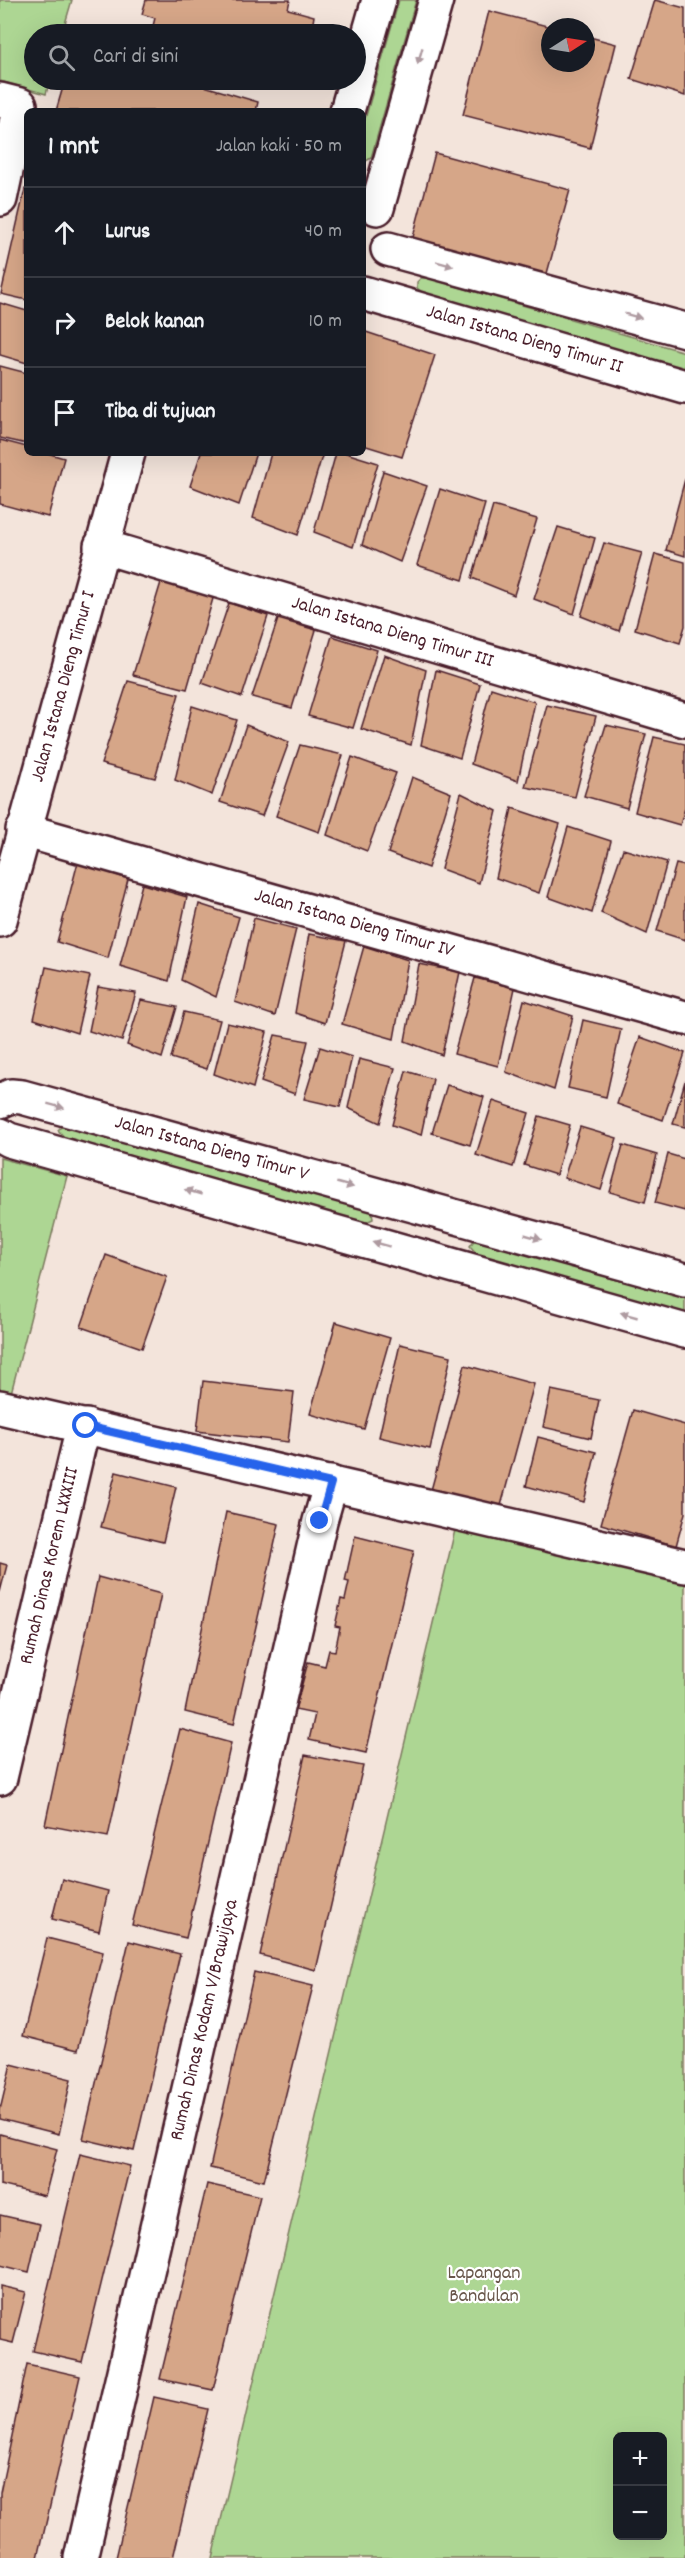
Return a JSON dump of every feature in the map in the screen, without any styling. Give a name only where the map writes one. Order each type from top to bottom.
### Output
[{"type":"street","points":[[366,47],[380,0]]},
{"type":"street","points":[[366,283],[380,272],[388,249],[388,229],[370,203],[436,0]]},
{"type":"street","points":[[348,108],[353,90]]},
{"type":"street","points":[[0,199],[10,103]]},
{"type":"street","points":[[388,249],[685,330]]},
{"type":"street","name":"Jalan Istana Dieng Timur II","points":[[366,294],[685,387]]},
{"type":"street","name":"Jalan Istana Dieng Timur I","points":[[0,920],[127,456]]},
{"type":"street","name":"Jalan Istana Dieng Timur III","points":[[101,546],[685,720]]},
{"type":"street","name":"Jalan Istana Dieng Timur IV","points":[[23,830],[685,1018]]},
{"type":"street","name":"Jalan Istana Dieng Timur V","points":[[0,1101],[11,1096],[22,1097],[685,1280]]},
{"type":"street","points":[[0,1135],[9,1140],[685,1331]]},
{"type":"street","points":[[413,1253],[426,1208]]},
{"type":"street","points":[[0,1407],[685,1566]]},
{"type":"street","name":"Rumah Dinas Korem LXXXIII","points":[[0,1778],[76,1455],[86,1426]]},
{"type":"street","name":"Rumah Dinas Kodam V/Brawijaya","points":[[81,2558],[320,1521],[331,1483]]},
{"type":"green space","points":[[0,0],[72,0],[65,24],[24,24],[24,88],[0,81]]},
{"type":"green space","points":[[399,0],[416,0],[371,158],[366,161],[366,116]]},
{"type":"green space","points":[[32,90],[47,90],[46,94]]},
{"type":"green space","points":[[421,278],[428,278],[685,352],[685,369],[422,292],[417,288],[417,282]]},
{"type":"green space","points":[[64,1124],[369,1209],[372,1211],[373,1219],[364,1223],[64,1137],[58,1130]]},
{"type":"green space","points":[[0,1158],[67,1176],[10,1397],[0,1394]]},
{"type":"green space","points":[[475,1239],[685,1298],[685,1315],[477,1254],[470,1246]]},
{"type":"green space","name":"Lapangan Bandulan","points":[[455,1530],[685,1580],[685,2558],[212,2558]]},
{"type":"building","points":[[146,0],[290,0],[288,9],[314,16],[313,24],[154,24],[155,18],[142,14]]},
{"type":"building","points":[[655,0],[685,8],[685,96],[631,79]]},
{"type":"building","points":[[489,11],[541,24],[541,72],[595,72],[595,38],[616,44],[590,148],[463,115]]},
{"type":"building","points":[[62,90],[218,90],[258,102],[257,108],[57,108]]},
{"type":"building","points":[[435,153],[570,190],[546,277],[412,241]]},
{"type":"building","points":[[24,193],[24,299],[1,294]]},
{"type":"building","points":[[0,303],[24,310],[24,362],[0,355]]},
{"type":"building","points":[[366,332],[435,355],[402,457],[366,446]]},
{"type":"building","points":[[0,366],[24,372],[24,443],[0,438]]},
{"type":"building","points":[[0,440],[24,446],[24,456],[64,458],[48,517],[0,504]]},
{"type":"building","points":[[200,456],[255,456],[239,505],[190,486]]},
{"type":"building","points":[[270,456],[322,456],[298,535],[253,518]]},
{"type":"building","points":[[335,456],[356,456],[378,463],[353,547],[314,532]]},
{"type":"building","points":[[383,471],[427,486],[400,562],[362,545]]},
{"type":"building","points":[[685,479],[685,556],[666,550]]},
{"type":"building","points":[[440,489],[485,504],[463,580],[417,565]]},
{"type":"building","points":[[493,506],[537,519],[514,595],[472,578]]},
{"type":"building","points":[[558,527],[595,538],[574,614],[534,599]]},
{"type":"building","points":[[604,543],[642,553],[619,631],[581,616]]},
{"type":"building","points":[[655,554],[685,562],[685,626],[680,643],[635,629]]},
{"type":"building","points":[[162,579],[214,595],[187,689],[133,675]]},
{"type":"building","points":[[229,603],[268,616],[242,697],[202,683]]},
{"type":"building","points":[[278,619],[316,630],[292,708],[252,697]]},
{"type":"building","points":[[332,636],[377,650],[353,728],[308,716]]},
{"type":"building","points":[[384,655],[426,670],[411,745],[361,729]]},
{"type":"building","points":[[436,670],[480,684],[460,758],[421,745]]},
{"type":"building","points":[[128,681],[179,694],[155,778],[101,764]]},
{"type":"building","points":[[491,688],[535,702],[518,781],[471,764]]},
{"type":"building","points":[[547,705],[596,716],[575,797],[525,787]]},
{"type":"building","points":[[192,706],[237,720],[212,795],[175,780]]},
{"type":"building","points":[[246,725],[289,742],[262,816],[220,802]]},
{"type":"building","points":[[606,725],[646,734],[627,808],[584,796]]},
{"type":"building","points":[[654,737],[685,744],[685,808],[680,825],[635,812]]},
{"type":"building","points":[[300,745],[343,755],[319,832],[276,816]]},
{"type":"building","points":[[352,757],[396,773],[367,851],[327,835]]},
{"type":"building","points":[[412,777],[451,793],[428,868],[388,853]]},
{"type":"building","points":[[461,793],[497,811],[479,883],[441,869]]},
{"type":"building","points":[[512,808],[560,824],[539,893],[496,878]]},
{"type":"building","points":[[568,827],[611,841],[592,913],[548,897]]},
{"type":"building","points":[[623,849],[667,862],[647,934],[601,913]]},
{"type":"building","points":[[78,862],[128,879],[108,958],[57,942]]},
{"type":"building","points":[[676,864],[685,866],[685,940],[657,931]]},
{"type":"building","points":[[142,884],[187,897],[169,981],[120,966]]},
{"type":"building","points":[[199,904],[239,917],[216,997],[181,980]]},
{"type":"building","points":[[254,918],[296,929],[275,1016],[235,1002]]},
{"type":"building","points":[[309,934],[346,941],[325,1023],[295,1013]]},
{"type":"building","points":[[364,946],[408,960],[394,1039],[342,1024]]},
{"type":"building","points":[[419,964],[460,972],[442,1055],[405,1041]]},
{"type":"building","points":[[46,967],[90,976],[77,1033],[34,1019]]},
{"type":"building","points":[[475,978],[515,988],[498,1066],[454,1054]]},
{"type":"building","points":[[98,987],[136,993],[122,1041],[89,1031]]},
{"type":"building","points":[[141,1000],[177,1007],[162,1058],[127,1045]]},
{"type":"building","points":[[524,1000],[573,1016],[554,1090],[506,1072]]},
{"type":"building","points":[[184,1012],[220,1020],[207,1069],[171,1058]]},
{"type":"building","points":[[583,1020],[621,1029],[606,1097],[568,1088]]},
{"type":"building","points":[[227,1023],[267,1032],[253,1088],[214,1074]]},
{"type":"building","points":[[275,1035],[308,1041],[295,1094],[261,1082]]},
{"type":"building","points":[[640,1037],[685,1053],[663,1120],[617,1104]]},
{"type":"building","points":[[320,1047],[352,1057],[340,1107],[304,1099]]},
{"type":"building","points":[[359,1059],[395,1068],[380,1123],[348,1108]]},
{"type":"building","points":[[406,1071],[433,1079],[421,1135],[392,1125]]},
{"type":"building","points":[[685,1081],[685,1127],[673,1124]]},
{"type":"building","points":[[447,1085],[484,1097],[470,1145],[432,1133]]},
{"type":"building","points":[[493,1101],[529,1113],[513,1167],[476,1155]]},
{"type":"building","points":[[539,1116],[570,1125],[556,1175],[524,1165]]},
{"type":"building","points":[[580,1127],[617,1138],[601,1190],[564,1178]]},
{"type":"building","points":[[623,1145],[657,1155],[645,1202],[610,1192]]},
{"type":"building","points":[[668,1154],[685,1159],[685,1211],[655,1203]]},
{"type":"building","points":[[106,1255],[167,1277],[142,1348],[81,1327]]},
{"type":"building","points":[[336,1322],[390,1338],[364,1429],[310,1414]]},
{"type":"building","points":[[400,1344],[451,1356],[430,1449],[379,1437]]},
{"type":"building","points":[[465,1365],[534,1384],[499,1513],[430,1494]]},
{"type":"building","points":[[203,1381],[294,1392],[288,1442],[197,1431]]},
{"type":"building","points":[[551,1390],[599,1400],[591,1438],[543,1427]]},
{"type":"building","points":[[633,1410],[685,1425],[685,1513],[676,1546],[601,1524]]},
{"type":"building","points":[[538,1437],[596,1452],[584,1502],[526,1486]]},
{"type":"building","points":[[116,1472],[176,1487],[163,1542],[101,1527]]},
{"type":"building","points":[[226,1512],[279,1524],[234,1724],[185,1712]]},
{"type":"building","points":[[355,1536],[414,1551],[366,1753],[309,1740],[315,1714],[295,1710],[308,1662],[325,1666],[329,1650],[335,1651],[340,1627],[335,1626],[341,1599],[345,1600],[349,1582],[345,1581]]},
{"type":"building","points":[[0,1563],[7,1565],[0,1592]]},
{"type":"building","points":[[98,1577],[161,1594],[108,1837],[45,1825]]},
{"type":"building","points":[[180,1729],[231,1743],[186,1938],[132,1925]]},
{"type":"building","points":[[305,1755],[363,1766],[316,1970],[260,1955]]},
{"type":"building","points":[[62,1879],[108,1891],[99,1931],[52,1919]]},
{"type":"building","points":[[47,1938],[103,1952],[78,2050],[23,2036]]},
{"type":"building","points":[[129,1941],[180,1954],[134,2151],[83,2139]]},
{"type":"building","points":[[254,1972],[313,1986],[264,2181],[210,2168]]},
{"type":"building","points":[[11,2064],[71,2079],[59,2134],[0,2119]]},
{"type":"building","points":[[0,2134],[57,2149],[45,2196],[0,2185]]},
{"type":"building","points":[[80,2154],[130,2166],[82,2362],[33,2351]]},
{"type":"building","points":[[207,2184],[260,2196],[213,2390],[160,2379]]},
{"type":"building","points":[[0,2215],[40,2224],[29,2272],[0,2265]]},
{"type":"building","points":[[0,2286],[26,2292],[13,2343],[0,2340]]},
{"type":"building","points":[[27,2364],[80,2376],[38,2558],[0,2558],[0,2493]]},
{"type":"building","points":[[154,2397],[208,2409],[173,2558],[116,2558]]},
{"type":"route","points":[[86,1426],[331,1483],[320,1521]]}]
